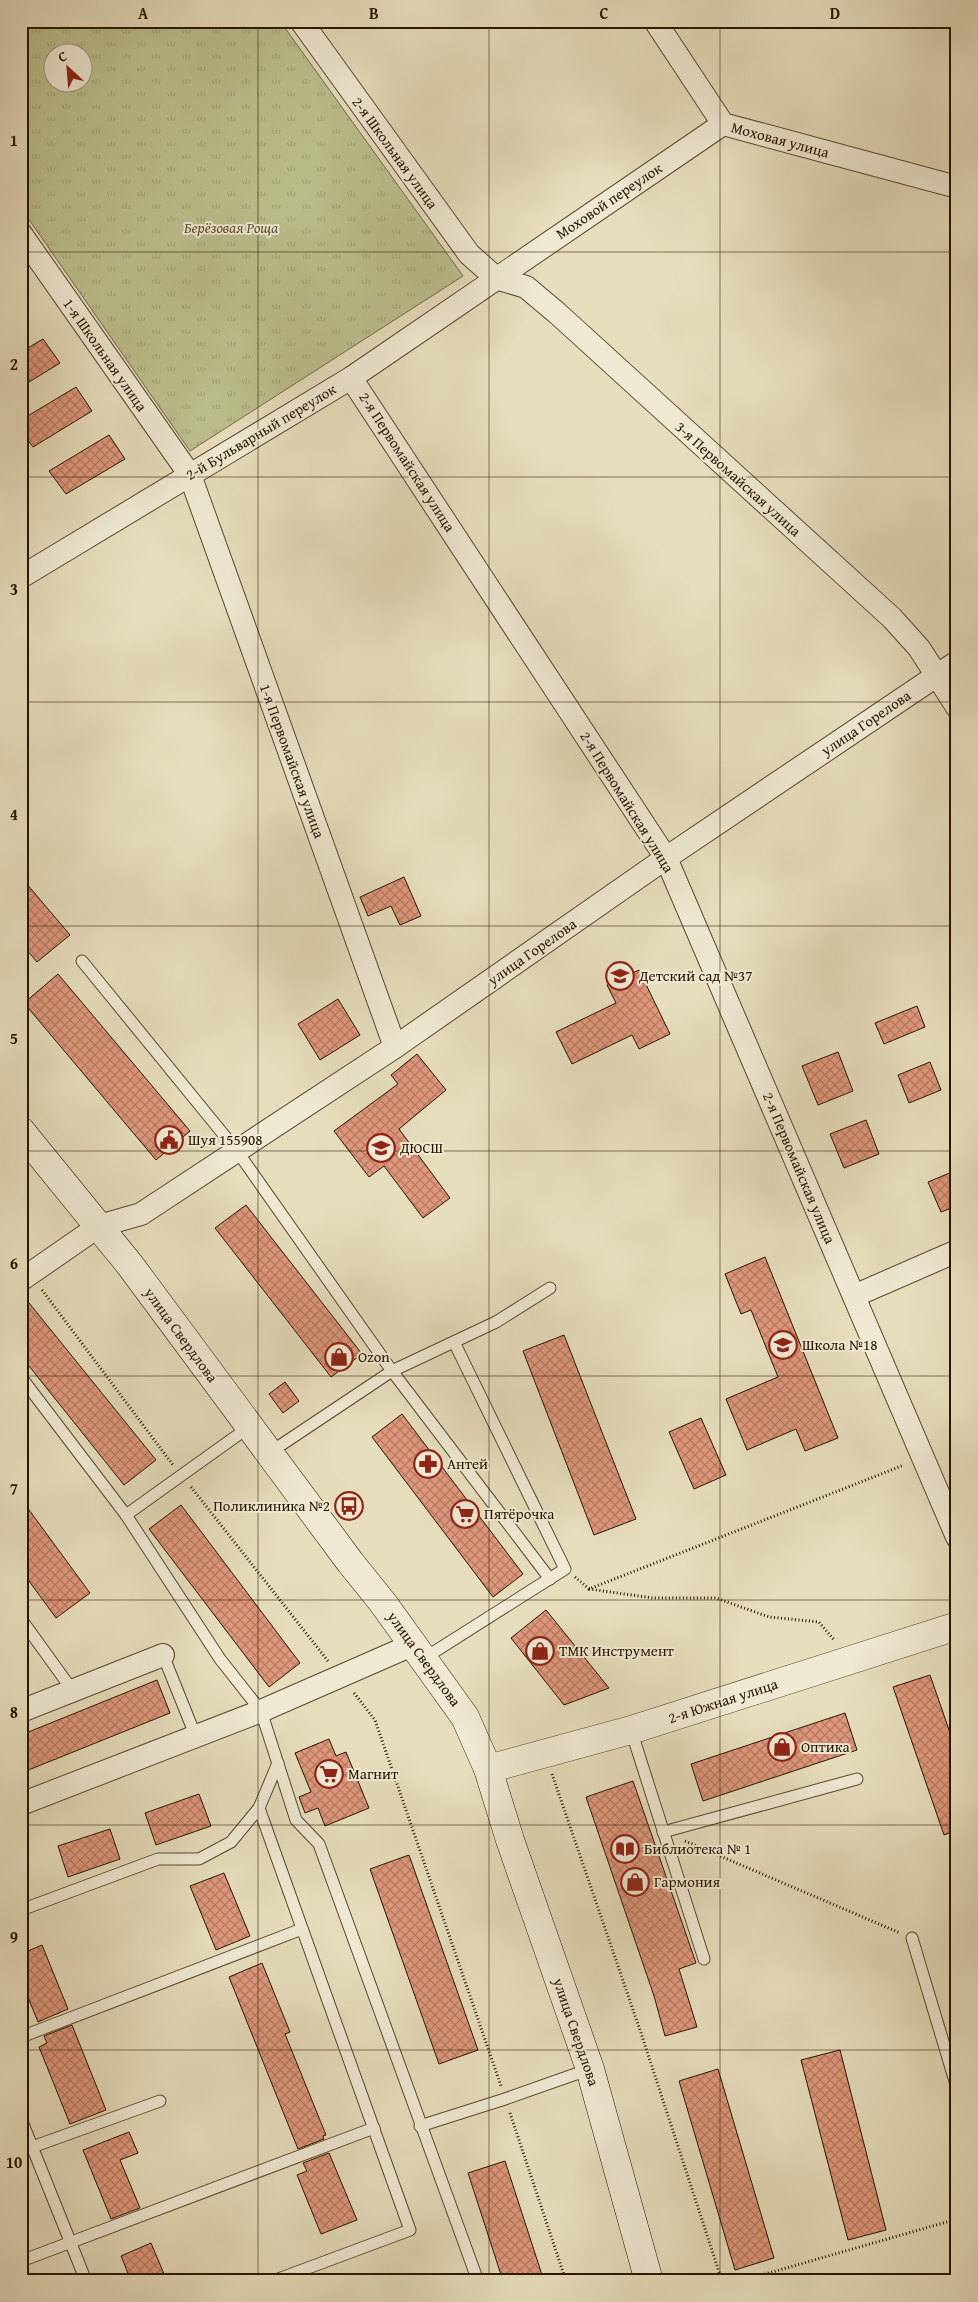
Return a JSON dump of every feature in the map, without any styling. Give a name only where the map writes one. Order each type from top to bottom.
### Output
[{"type":"main road","name":"улица Свердлова","points":[[21,1131],[130,1265],[268,1453],[350,1562],[384,1603],[465,1717],[488,1769],[510,1840],[590,2069],[649,2281]]},
{"type":"main road","name":"2-я Южная улица","points":[[488,1769],[632,1730],[957,1626]]},
{"type":"street","name":"2-я Школьная улица","points":[[301,21],[453,233],[469,254],[496,278]]},
{"type":"street","name":"Моховая улица","points":[[655,21],[723,124],[957,187]]},
{"type":"street","name":"Моховой переулок","points":[[496,278],[723,124]]},
{"type":"street","name":"1-я Школьная улица","points":[[21,234],[190,475]]},
{"type":"street","name":"2-й Бульварный переулок","points":[[21,577],[351,378],[496,278]]},
{"type":"street","name":"3-я Первомайская улица","points":[[496,278],[526,287],[892,618],[918,648],[957,707]]},
{"type":"street","name":"2-я Первомайская улица","points":[[351,378],[666,858],[957,1537]]},
{"type":"street","name":"1-я Первомайская улица","points":[[190,475],[395,1047]]},
{"type":"street","name":"улица Горелова","points":[[98,1226],[141,1214],[237,1151],[395,1047],[666,858],[957,662]]},
{"type":"street","points":[[26,1278],[98,1226]]},
{"type":"street","points":[[854,1296],[957,1251]]},
{"type":"street","points":[[21,1804],[262,1711],[341,1677],[418,1652]]},
{"type":"street","points":[[21,1711],[163,1655]]},
{"type":"lane","points":[[82,961],[237,1151],[392,1371],[550,1579]]},
{"type":"lane","points":[[268,1453],[392,1371],[496,1322],[550,1288]]},
{"type":"lane","points":[[418,1652],[565,1569],[454,1342]]},
{"type":"lane","points":[[21,1377],[126,1515],[220,1659],[262,1711],[296,1820],[319,1844],[420,2126],[478,2281]]},
{"type":"lane","points":[[126,1515],[249,1427]]},
{"type":"lane","points":[[21,1619],[73,1691]]},
{"type":"lane","points":[[163,1655],[196,1736]]},
{"type":"lane","points":[[632,1730],[704,1959]]},
{"type":"lane","points":[[21,1910],[158,1859],[199,1859],[231,1842],[259,1808],[278,1763]]},
{"type":"lane","points":[[663,1832],[856,1779]]},
{"type":"lane","points":[[259,1808],[410,2230],[273,2281]]},
{"type":"lane","points":[[21,2037],[302,1929]]},
{"type":"lane","points":[[912,1938],[957,2088]]},
{"type":"lane","points":[[420,2126],[506,2099],[590,2069]]},
{"type":"lane","points":[[27,2149],[160,2101]]},
{"type":"lane","points":[[21,2120],[27,2149],[86,2281]]},
{"type":"lane","points":[[21,2261],[374,2128]]},
{"type":"path","points":[[26,1278],[375,1720],[506,2099],[566,2281]]},
{"type":"path","points":[[588,1589],[924,1458]]},
{"type":"path","points":[[565,1569],[588,1589],[653,1598],[716,1598],[769,1617],[819,1622],[850,1660]]},
{"type":"path","points":[[545,1755],[641,2033],[722,2281]]},
{"type":"path","points":[[663,1832],[912,1938]]},
{"type":"path","points":[[741,2281],[957,2219]]},
{"type":"green space","name":"Берёзовая Роща","points":[[21,21],[280,21],[463,276],[190,451],[21,208]]},
{"type":"building","points":[[43,339],[60,363],[21,387],[21,352]]},
{"type":"building","points":[[76,387],[92,411],[33,447],[21,431],[21,420]]},
{"type":"building","points":[[109,435],[125,459],[66,494],[49,471]]},
{"type":"building","points":[[21,877],[70,935],[37,962],[21,943]]},
{"type":"building","points":[[404,877],[421,916],[400,925],[391,906],[368,916],[360,897]]},
{"type":"building","points":[[639,970],[670,1034],[639,1049],[632,1035],[572,1064],[556,1032],[616,1003],[607,985]]},
{"type":"building","points":[[58,974],[190,1131],[156,1160],[24,1003]]},
{"type":"building","points":[[338,999],[360,1035],[320,1060],[298,1024]]},
{"type":"building","points":[[917,1006],[925,1027],[884,1044],[875,1023]]},
{"type":"building","points":[[838,1052],[853,1091],[818,1105],[802,1066]]},
{"type":"building","name":"ДЮСШ","points":[[417,1054],[446,1090],[399,1129],[450,1198],[423,1218],[384,1166],[369,1177],[334,1131],[398,1084],[391,1075]]},
{"type":"building","points":[[930,1062],[941,1090],[909,1103],[898,1075]]},
{"type":"building","points":[[866,1120],[879,1154],[844,1168],[830,1134]]},
{"type":"building","points":[[957,1170],[957,1206],[941,1212],[928,1182]]},
{"type":"building","points":[[246,1205],[362,1354],[331,1377],[215,1228]]},
{"type":"building","name":"Школа №18","points":[[765,1257],[838,1438],[805,1451],[796,1429],[747,1450],[726,1399],[778,1377],[751,1310],[741,1314],[725,1274]]},
{"type":"building","points":[[21,1293],[156,1460],[124,1485],[21,1356]]},
{"type":"building","points":[[564,1335],[636,1519],[594,1535],[523,1351]]},
{"type":"building","points":[[285,1382],[299,1401],[283,1413],[269,1394]]},
{"type":"building","points":[[402,1414],[523,1574],[493,1597],[372,1437]]},
{"type":"building","points":[[701,1418],[726,1475],[694,1489],[669,1432]]},
{"type":"building","points":[[21,1499],[90,1593],[56,1618],[21,1570]]},
{"type":"building","points":[[181,1505],[300,1663],[269,1687],[149,1529]]},
{"type":"building","points":[[546,1610],[609,1688],[564,1705],[511,1638]]},
{"type":"building","points":[[930,1675],[957,1753],[957,1830],[944,1835],[893,1687]]},
{"type":"building","points":[[157,1680],[170,1713],[21,1773],[21,1735]]},
{"type":"building","points":[[845,1713],[857,1750],[703,1801],[691,1764]]},
{"type":"building","name":"Магнит","points":[[329,1739],[336,1756],[346,1752],[369,1808],[325,1826],[318,1808],[305,1813],[299,1797],[311,1792],[295,1753]]},
{"type":"building","points":[[633,1781],[696,1963],[679,1969],[697,2027],[665,2036],[654,1996],[586,1797]]},
{"type":"building","points":[[199,1794],[211,1826],[156,1845],[145,1813]]},
{"type":"building","points":[[110,1829],[120,1859],[68,1877],[58,1846]]},
{"type":"building","points":[[409,1855],[478,2050],[439,2064],[370,1869]]},
{"type":"building","points":[[224,1873],[250,1936],[216,1950],[190,1886]]},
{"type":"building","points":[[42,1945],[68,2009],[38,2022],[21,1980],[21,1954]]},
{"type":"building","points":[[262,1963],[290,2032],[285,2034],[326,2135],[323,2136],[324,2139],[298,2149],[229,1977]]},
{"type":"building","points":[[72,2025],[106,2110],[70,2124],[39,2047],[47,2043],[44,2036]]},
{"type":"building","points":[[840,2050],[886,2230],[848,2240],[801,2060]]},
{"type":"building","points":[[718,2069],[774,2258],[735,2270],[679,2081]]},
{"type":"building","points":[[129,2132],[138,2153],[120,2160],[140,2208],[111,2219],[83,2150]]},
{"type":"building","points":[[329,2153],[357,2220],[321,2234],[297,2175],[307,2171],[303,2163]]},
{"type":"building","points":[[505,2161],[544,2281],[503,2281],[468,2173]]},
{"type":"building","points":[[151,2243],[167,2281],[131,2281],[121,2256]]},
{"type":"place","name":"Детский сад №37","points":[[620,976]]},
{"type":"place","name":"Шуя 155908","points":[[169,1140]]},
{"type":"place","name":"ДЮСШ","points":[[381,1148]]},
{"type":"place","name":"Школа №18","points":[[783,1345]]},
{"type":"place","name":"Ozon","points":[[339,1357]]},
{"type":"place","name":"Антей","points":[[428,1464]]},
{"type":"place","name":"Поликлиника №2","points":[[349,1506]]},
{"type":"place","name":"Пятёрочка","points":[[465,1514]]},
{"type":"place","name":"ТМК Инструмент","points":[[540,1651]]},
{"type":"place","name":"Оптика","points":[[782,1747]]},
{"type":"place","name":"Магнит","points":[[329,1774]]},
{"type":"place","name":"Библиотека № 1","points":[[625,1849]]},
{"type":"place","name":"Гармония","points":[[635,1882]]}]
